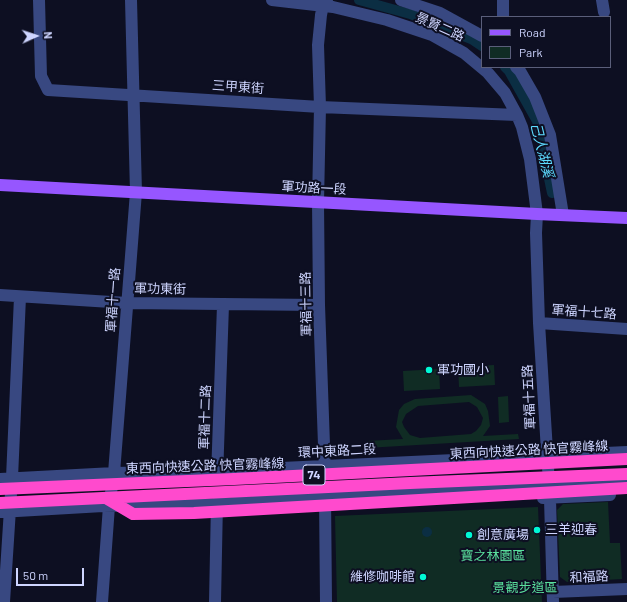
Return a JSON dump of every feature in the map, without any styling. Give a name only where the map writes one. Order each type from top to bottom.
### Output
[{"type":"highway","name":"東西向快速公路 快官霧峰線","points":[[0,489],[627,459]]},
{"type":"highway","name":"東西向快速公路 快官霧峰線","points":[[0,502],[108,502],[410,482],[627,474]]},
{"type":"highway","points":[[108,502],[133,514],[194,513],[627,488]]},
{"type":"main road","name":"軍功路一段","points":[[0,185],[627,218]]},
{"type":"street","name":"三甲東街","points":[[39,0],[41,76],[48,90],[320,106],[517,115]]},
{"type":"street","name":"軍福十一路","points":[[102,602],[108,502],[114,473],[136,192],[131,0]]},
{"type":"street","name":"景賢二路","points":[[272,0],[324,3],[387,20],[432,35],[464,53],[481,67]]},
{"type":"street","points":[[401,0],[440,13],[481,35]]},
{"type":"street","points":[[503,0],[503,16]]},
{"type":"street","name":"軍福十三路","points":[[324,3],[318,45],[320,106],[318,202],[319,305],[325,465],[326,602]]},
{"type":"street","name":"景賢二路","points":[[482,68],[505,93],[522,127],[530,159],[537,214]]},
{"type":"street","points":[[517,68],[535,97],[550,135],[563,215]]},
{"type":"street","name":"軍福十五路","points":[[537,214],[536,233],[539,323],[550,499],[553,597]]},
{"type":"street","name":"軍功東街","points":[[0,295],[127,303],[319,305]]},
{"type":"street","points":[[4,602],[6,479],[20,297]]},
{"type":"street","name":"軍福十二路","points":[[215,602],[217,471],[223,304]]},
{"type":"street","name":"軍福十七路","points":[[539,323],[627,329]]},
{"type":"street","name":"環中東路二段","points":[[6,479],[114,473],[217,471],[627,452]]},
{"type":"street","points":[[5,511],[108,502],[217,503],[627,482]]},
{"type":"street","points":[[410,493],[472,499],[550,499],[627,494]]},
{"type":"street","name":"和福路","points":[[553,597],[627,589]]},
{"type":"green space","points":[[494,365],[495,385],[459,387],[458,367]]},
{"type":"green space","points":[[439,369],[440,389],[404,391],[403,371]]},
{"type":"green space","points":[[471,395],[485,404],[488,411],[490,426],[483,436],[518,434],[519,439],[366,448],[366,441],[403,439],[396,427],[399,410],[404,404],[415,399]],"holes":[[[469,402],[477,407],[483,418],[481,425],[471,434],[420,438],[410,435],[402,422],[406,414],[418,406]]]},
{"type":"green space","points":[[508,396],[509,422],[499,423],[498,397]]},
{"type":"green space","points":[[608,502],[610,543],[620,543],[622,579],[567,582],[560,577],[557,510],[563,504]]},
{"type":"green space","name":"寶之林園區","points":[[538,507],[542,602],[337,602],[335,516]]},
{"type":"water","points":[[425,527],[429,527],[431,528],[431,536],[425,537],[422,534],[422,530]]},
{"type":"waterway","name":"己人湖溪","points":[[359,0],[410,14],[473,40],[481,45]]},
{"type":"waterway","name":"己人湖溪","points":[[506,68],[537,121],[552,193]]},
{"type":"place","name":"軍功國小","points":[[429,370]]},
{"type":"place","name":"三羊迎春","points":[[537,530]]},
{"type":"place","name":"創意廣場","points":[[469,535]]},
{"type":"place","name":"維修咖啡館","points":[[423,577]]},
{"type":"park label","name":"景觀步道區","points":[[525,588]]}]
